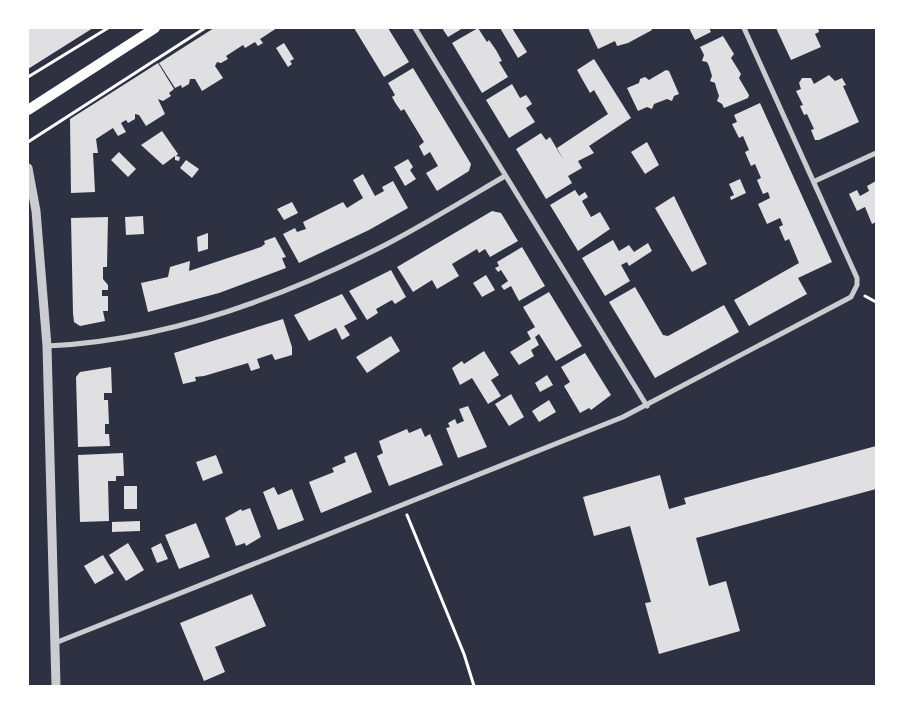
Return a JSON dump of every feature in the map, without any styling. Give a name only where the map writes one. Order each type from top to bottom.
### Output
[{"type":"main road","points":[[28,110],[155,28]]},
{"type":"street","points":[[415,28],[647,406]]},
{"type":"street","points":[[55,643],[404,506],[647,406],[704,374],[842,303],[855,292],[857,278],[744,28]]},
{"type":"street","points":[[815,182],[876,153]]},
{"type":"street","points":[[28,168],[47,346],[56,686]]},
{"type":"street","points":[[47,346],[90,344],[157,331],[251,305],[321,276],[387,244],[505,176]]},
{"type":"path","points":[[28,77],[108,28]]},
{"type":"path","points":[[28,142],[205,28]]},
{"type":"path","points":[[404,506],[464,654],[474,686]]},
{"type":"building","points":[[28,28],[93,28],[28,69]]},
{"type":"building","points":[[214,28],[277,28],[260,39],[263,43],[258,46],[255,42],[245,48],[243,45],[226,56],[228,59],[221,63],[217,62],[215,66],[223,78],[202,91],[195,79],[190,79],[189,84],[182,88],[181,85],[175,88],[159,63]]},
{"type":"building","points":[[354,28],[388,28],[409,62],[384,77]]},
{"type":"building","points":[[442,28],[463,28],[448,37]]},
{"type":"building","points":[[478,28],[487,42],[489,40],[496,50],[502,61],[499,62],[508,77],[482,93],[452,43]]},
{"type":"building","points":[[500,28],[512,28],[527,52],[518,58]]},
{"type":"building","points":[[588,28],[651,28],[652,30],[628,43],[617,46],[615,41],[598,49]]},
{"type":"building","points":[[689,28],[709,28],[711,32],[695,40]]},
{"type":"building","points":[[776,28],[818,28],[819,32],[815,34],[821,47],[791,60]]},
{"type":"building","points":[[723,36],[734,54],[731,58],[741,74],[739,78],[749,95],[748,98],[724,108],[717,101],[719,96],[715,83],[710,81],[712,76],[707,62],[702,61],[704,55],[700,47]]},
{"type":"building","points":[[284,43],[294,59],[290,61],[292,64],[288,67],[276,48]]},
{"type":"building","points":[[594,59],[631,118],[589,146],[594,153],[578,161],[582,168],[568,176],[572,183],[546,199],[516,149],[541,133],[546,140],[550,137],[564,161],[557,148],[608,114],[594,90],[590,93],[577,70]]},
{"type":"building","points":[[158,63],[174,89],[169,93],[171,96],[163,101],[158,99],[165,114],[146,126],[139,115],[135,114],[135,119],[128,123],[126,120],[121,123],[126,132],[118,136],[113,128],[96,139],[98,153],[93,153],[95,192],[71,193],[70,119]]},
{"type":"building","points":[[413,68],[471,164],[469,171],[437,191],[426,173],[438,166],[430,152],[424,156],[419,146],[424,142],[404,109],[401,111],[396,104],[392,97],[395,95],[388,83]]},
{"type":"building","points":[[666,70],[669,71],[679,94],[674,96],[672,101],[667,99],[654,104],[652,109],[647,107],[638,111],[627,88],[639,83],[640,79],[645,77],[649,80]]},
{"type":"building","points":[[829,75],[835,81],[842,78],[846,85],[843,86],[859,122],[819,140],[815,140],[811,130],[814,129],[807,114],[804,115],[800,106],[803,105],[796,91],[801,89],[799,83],[802,78],[811,78],[814,84]]},
{"type":"building","points":[[512,84],[520,98],[526,95],[529,99],[532,104],[526,108],[535,122],[509,138],[486,100]]},
{"type":"building","points":[[760,103],[832,262],[798,278],[807,294],[749,326],[734,300],[799,263],[789,239],[785,241],[779,227],[783,225],[780,218],[767,224],[758,204],[770,198],[768,192],[763,194],[757,180],[761,178],[755,164],[751,166],[745,152],[749,150],[743,136],[739,138],[732,124],[737,122],[734,115]]},
{"type":"building","points":[[162,131],[178,154],[176,156],[180,157],[179,161],[175,160],[175,156],[163,165],[141,145]]},
{"type":"building","points":[[647,142],[659,165],[645,174],[631,152]]},
{"type":"building","points":[[119,152],[136,169],[128,177],[111,160]]},
{"type":"building","points":[[408,159],[413,167],[410,170],[416,179],[405,186],[394,167]]},
{"type":"building","points":[[186,160],[199,169],[192,178],[180,168]]},
{"type":"building","points":[[363,174],[375,196],[384,191],[382,187],[393,181],[408,208],[369,230],[299,263],[283,234],[295,228],[297,232],[306,229],[303,222],[343,202],[347,208],[363,198],[353,180]]},
{"type":"building","points":[[740,179],[746,193],[731,200],[730,197],[734,195],[729,184]]},
{"type":"building","points":[[876,181],[876,222],[872,224],[865,207],[857,211],[849,194],[857,190],[860,196],[869,191],[867,186]]},
{"type":"building","points":[[575,190],[579,196],[585,192],[588,197],[582,201],[591,217],[600,212],[610,229],[578,251],[550,205]]},
{"type":"building","points":[[674,196],[707,264],[692,272],[655,208]]},
{"type":"building","points":[[292,202],[298,213],[284,220],[277,209]]},
{"type":"building","points":[[492,211],[501,213],[518,241],[490,257],[485,249],[479,253],[477,249],[452,264],[459,276],[437,289],[432,280],[413,292],[397,267]]},
{"type":"building","points":[[143,216],[144,234],[126,235],[125,217]]},
{"type":"building","points":[[108,217],[107,267],[103,267],[103,279],[108,285],[108,290],[102,290],[102,296],[108,296],[108,311],[103,311],[105,321],[80,326],[74,322],[73,313],[71,218]]},
{"type":"building","points":[[208,233],[208,249],[198,252],[197,237]]},
{"type":"building","points":[[275,237],[286,257],[282,258],[286,268],[219,293],[148,312],[141,283],[168,277],[170,267],[190,261],[189,271],[261,247],[265,244],[264,241]]},
{"type":"building","points":[[613,240],[619,251],[629,245],[634,252],[648,243],[652,251],[629,266],[627,262],[621,265],[630,281],[605,296],[582,258]]},
{"type":"building","points":[[522,247],[545,286],[519,301],[511,286],[504,290],[501,286],[508,281],[501,270],[498,272],[495,268],[499,266],[497,262]]},
{"type":"building","points":[[391,270],[406,297],[395,304],[392,300],[376,309],[378,313],[367,320],[349,291]]},
{"type":"building","points":[[486,275],[495,290],[482,297],[473,283]]},
{"type":"building","points":[[635,287],[663,335],[668,336],[724,305],[739,332],[655,378],[609,302]]},
{"type":"building","points":[[549,292],[582,346],[556,361],[539,334],[535,337],[539,345],[531,350],[534,356],[519,365],[510,352],[531,339],[527,332],[535,327],[523,307]]},
{"type":"building","points":[[342,294],[357,319],[344,326],[350,335],[342,340],[336,328],[309,341],[294,315]]},
{"type":"building","points":[[283,319],[292,347],[292,355],[275,360],[272,354],[257,359],[260,368],[251,371],[248,363],[195,377],[196,381],[183,384],[174,353]]},
{"type":"building","points":[[391,336],[400,351],[367,373],[356,357]]},
{"type":"building","points":[[484,351],[499,375],[491,380],[501,396],[488,404],[472,378],[460,385],[452,368],[462,361],[464,364]]},
{"type":"building","points":[[585,353],[611,395],[591,410],[589,408],[580,413],[564,386],[570,382],[561,367]]},
{"type":"building","points":[[111,367],[112,393],[104,393],[104,400],[108,400],[109,424],[105,424],[105,434],[109,434],[110,446],[78,447],[76,377],[80,372]]},
{"type":"building","points":[[547,375],[553,385],[540,392],[535,383]]},
{"type":"building","points":[[511,394],[524,417],[509,426],[495,404]]},
{"type":"building","points":[[549,400],[556,412],[539,422],[532,411]]},
{"type":"building","points":[[468,406],[487,447],[458,458],[446,428],[450,427],[448,423],[455,419],[457,424],[464,421],[459,409]]},
{"type":"building","points":[[421,428],[425,437],[430,434],[443,465],[389,486],[377,456],[383,453],[379,441],[407,429],[409,433]]},
{"type":"building","points":[[876,446],[876,489],[696,538],[709,586],[726,581],[740,631],[659,654],[645,603],[651,602],[630,526],[594,536],[583,497],[660,475],[669,509],[686,504],[684,498]]},
{"type":"building","points":[[356,452],[372,492],[321,513],[309,482],[334,472],[332,468],[346,462],[344,457]]},
{"type":"building","points":[[123,453],[124,476],[116,476],[116,481],[108,481],[109,521],[80,522],[78,455]]},
{"type":"building","points":[[216,455],[223,473],[203,481],[196,462]]},
{"type":"building","points":[[124,486],[137,486],[137,509],[124,509]]},
{"type":"building","points":[[274,487],[278,495],[292,489],[304,520],[278,530],[263,492]]},
{"type":"building","points":[[250,508],[261,537],[246,546],[245,543],[236,546],[225,518],[241,509],[242,511]]},
{"type":"building","points":[[140,521],[140,531],[112,532],[112,522]]},
{"type":"building","points":[[196,523],[210,557],[179,569],[165,535]]},
{"type":"building","points":[[128,543],[144,570],[126,581],[109,555]]},
{"type":"building","points":[[161,543],[168,559],[157,563],[151,548]]},
{"type":"building","points":[[103,555],[114,573],[95,584],[84,566]]},
{"type":"building","points":[[252,594],[266,626],[215,647],[225,672],[204,681],[180,623]]}]
